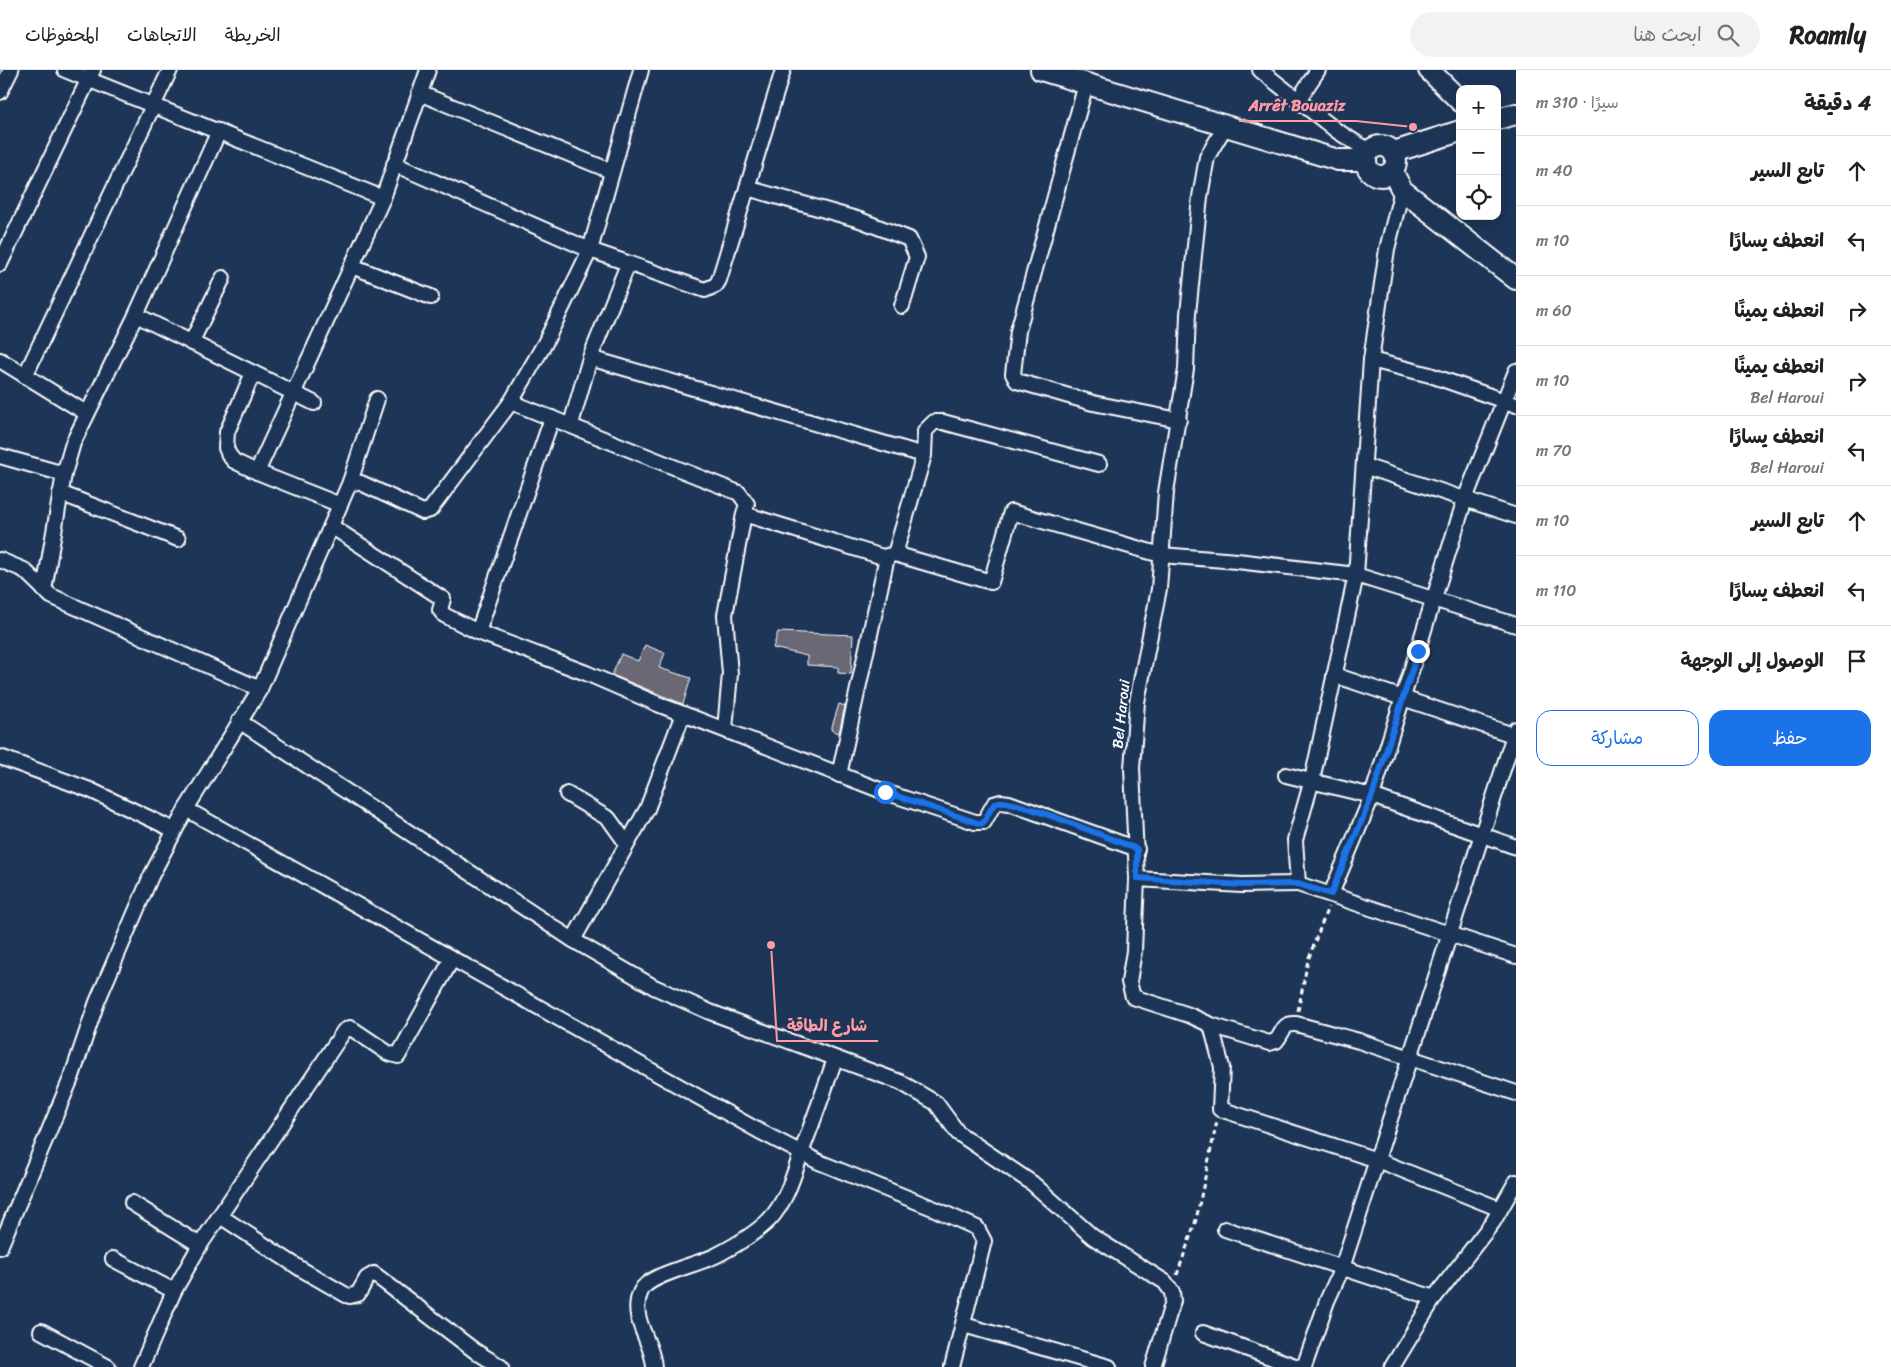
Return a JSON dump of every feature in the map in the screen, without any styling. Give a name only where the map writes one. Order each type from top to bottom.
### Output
[{"type":"street","points":[[0,92],[11,70]]},
{"type":"street","points":[[65,70],[91,75],[155,105],[382,198]]},
{"type":"street","points":[[25,376],[170,70]]},
{"type":"street","points":[[257,472],[382,198],[428,70]]},
{"type":"street","points":[[350,482],[361,484],[423,512],[430,510],[511,402],[545,343],[590,250],[641,70]]},
{"type":"street","points":[[394,164],[590,250],[699,290],[711,288],[719,280],[783,70]]},
{"type":"street","points":[[1041,70],[1338,160],[1367,155],[1382,146],[1393,162],[1402,190],[1384,266],[1371,360],[1356,575],[1312,780],[1295,840],[1298,884]]},
{"type":"street","points":[[1260,70],[1367,155]]},
{"type":"street","points":[[1298,100],[1318,70]]},
{"type":"street","points":[[1429,70],[1456,97]]},
{"type":"street","points":[[0,264],[91,75]]},
{"type":"street","points":[[1086,84],[1018,331],[1013,374],[1017,381],[1093,402],[1179,420]]},
{"type":"street","points":[[419,93],[612,171]]},
{"type":"street","points":[[1501,119],[1516,114]]},
{"type":"street","name":"Bel Haroui","points":[[1211,1026],[1189,1015],[1139,1000],[1133,997],[1130,991],[1137,878],[1132,768],[1136,702],[1159,589],[1166,492],[1186,369],[1188,314],[1200,197],[1207,157],[1226,125]]},
{"type":"street","points":[[44,590],[60,493],[73,443],[86,413],[136,315],[219,131]]},
{"type":"street","points":[[1367,155],[1367,169],[1374,175],[1384,176],[1393,162],[1456,133]]},
{"type":"street","points":[[747,188],[860,220],[909,239],[917,257],[902,306]]},
{"type":"street","points":[[1402,190],[1516,279]]},
{"type":"street","points":[[570,424],[590,358],[628,264]]},
{"type":"street","points":[[352,266],[431,297]]},
{"type":"street","points":[[191,343],[223,278]]},
{"type":"street","points":[[136,315],[314,403]]},
{"type":"street","points":[[590,358],[924,456]]},
{"type":"street","points":[[0,360],[86,413]]},
{"type":"street","points":[[1371,360],[1430,376],[1510,402]]},
{"type":"street","points":[[1331,894],[1372,796],[1432,598],[1465,499],[1510,402],[1516,371]]},
{"type":"street","points":[[252,373],[227,432],[226,448],[234,461],[338,504]]},
{"type":"street","points":[[1,1244],[72,1076],[97,1002],[151,876],[186,808],[238,721],[260,689],[331,526],[338,504],[350,482],[378,399]]},
{"type":"street","points":[[511,402],[739,493],[747,504],[725,615],[730,674],[725,729]]},
{"type":"street","points":[[478,632],[552,418]]},
{"type":"street","points":[[839,775],[891,555],[924,456],[925,431],[934,422],[943,422],[1099,464]]},
{"type":"street","points":[[0,456],[64,474]]},
{"type":"street","points":[[1364,466],[1516,516]]},
{"type":"street","points":[[60,493],[178,538]]},
{"type":"street","points":[[744,514],[991,582],[1011,512],[1161,555],[1237,561],[1356,575],[1516,625]]},
{"type":"street","points":[[331,526],[442,599],[440,612],[478,632],[586,673],[683,714],[839,775],[938,811],[981,824],[994,804],[1001,802],[1009,803],[1137,849]]},
{"type":"street","points":[[0,560],[24,570],[51,596],[260,689]]},
{"type":"street","points":[[1304,1367],[1327,1301],[1342,1268],[1515,734],[1334,675]]},
{"type":"street","points":[[573,940],[647,809],[683,714]]},
{"type":"street","points":[[238,721],[573,940],[654,986],[702,1009],[900,1082],[925,1095],[936,1103],[958,1133],[1032,1184],[1093,1237],[1165,1282],[1172,1292],[1172,1301],[1153,1367]]},
{"type":"street","points":[[0,757],[90,790],[174,830]]},
{"type":"street","points":[[1286,775],[1372,796],[1516,847]]},
{"type":"street","points":[[567,794],[609,819],[627,844]]},
{"type":"street","points":[[186,808],[759,1131],[819,1162],[977,1228],[984,1241],[952,1367]]},
{"type":"street","points":[[1137,878],[1204,883],[1298,884],[1516,956]]},
{"type":"street","points":[[141,1367],[174,1291],[200,1245],[344,1032],[350,1028],[388,1052],[398,1056],[452,958]]},
{"type":"street","points":[[1211,1026],[1269,1043],[1276,1041],[1284,1026],[1288,1023],[1296,1024],[1410,1058],[1516,1093]]},
{"type":"street","points":[[1211,1026],[1222,1067],[1220,1109],[1377,1160],[1500,1209]]},
{"type":"street","points":[[654,1367],[654,1357],[642,1333],[637,1309],[641,1290],[655,1279],[718,1255],[744,1240],[769,1219],[794,1177],[835,1059]]},
{"type":"street","points":[[1392,1367],[1434,1298],[1493,1222],[1516,1182]]},
{"type":"street","points":[[132,1204],[200,1245]]},
{"type":"street","points":[[220,1216],[301,1269],[346,1295],[358,1294],[367,1278],[374,1274],[475,1351],[501,1367]]},
{"type":"street","points":[[1224,1229],[1434,1298]]},
{"type":"street","points":[[113,1259],[174,1291]]},
{"type":"street","points":[[964,1325],[1109,1367]]},
{"type":"street","points":[[41,1331],[108,1367]]},
{"type":"street","points":[[1203,1333],[1298,1367]]},
{"type":"path","points":[[1296,1024],[1308,960],[1331,894]]},
{"type":"path","points":[[1172,1292],[1196,1220],[1220,1109]]},
{"type":"building","points":[[778,632],[853,635],[851,674],[838,673],[838,667],[807,665],[807,656],[773,648]]},
{"type":"building","points":[[645,645],[665,653],[659,668],[691,678],[683,704],[612,675],[621,654],[638,661]]},
{"type":"building","points":[[839,704],[845,706],[839,733],[831,730]]},
{"type":"place","name":"Arrêt Bouaziz","points":[[1413,127]]},
{"type":"place","name":"شارع الطاقة","points":[[771,945]]},
{"type":"route","points":[[885,792],[981,824],[994,804],[1001,802],[1036,811],[1137,849],[1137,878],[1165,882],[1242,885],[1298,884],[1331,894],[1355,842],[1372,796],[1418,651]]}]
